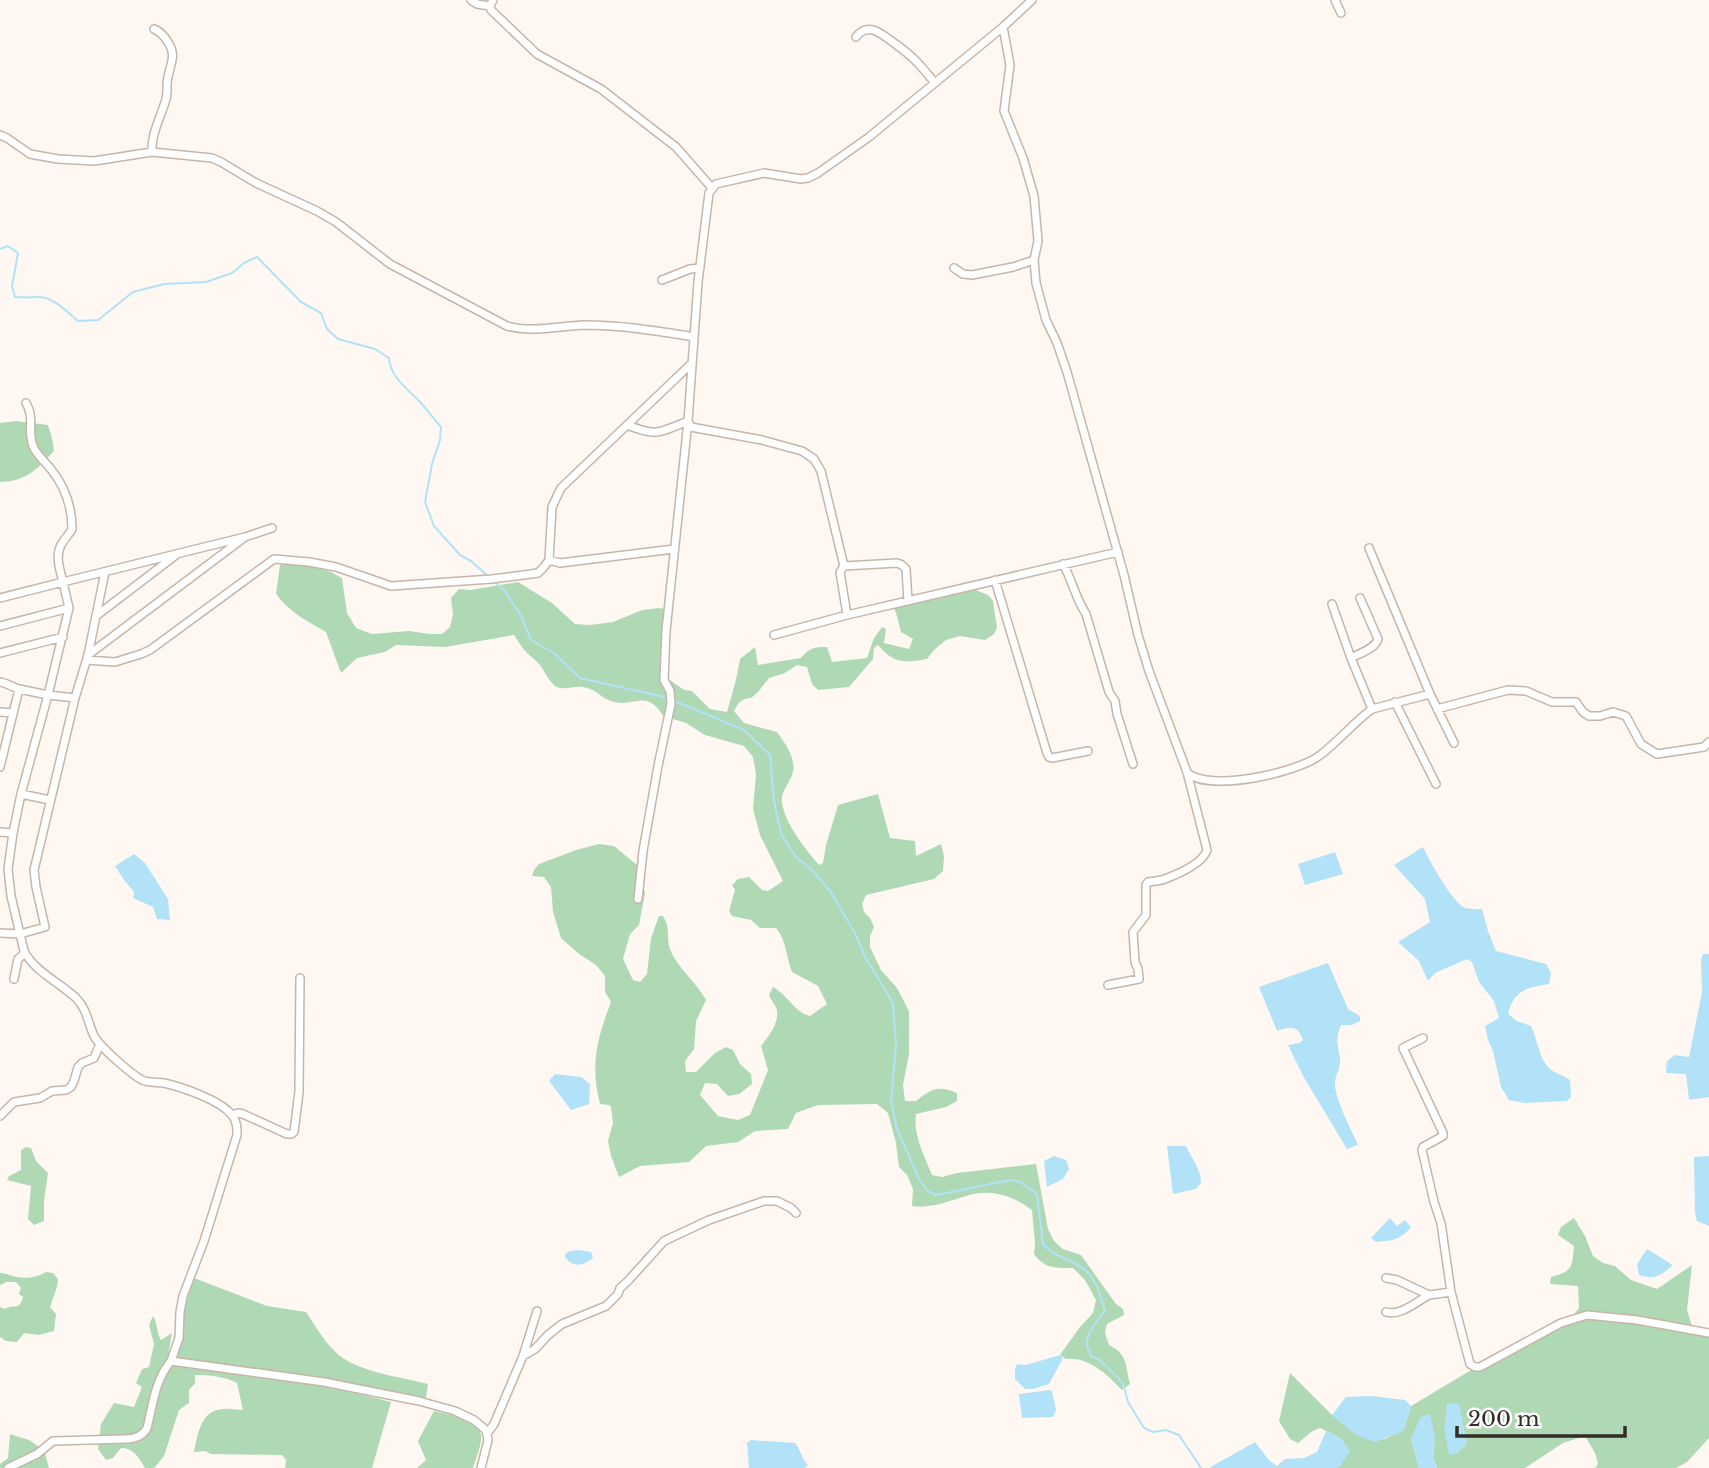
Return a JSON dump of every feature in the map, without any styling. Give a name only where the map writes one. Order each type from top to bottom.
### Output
[{"type":"street","points":[[471,0],[477,4],[491,3],[491,10],[537,54],[601,89],[676,147],[712,188]]},
{"type":"street","points":[[638,899],[643,851],[671,704],[670,691],[664,680],[666,631],[709,193],[716,184],[764,173],[797,178],[811,176],[869,137],[1032,0]]},
{"type":"street","points":[[1335,0],[1341,13]]},
{"type":"street","points":[[1003,27],[1010,65],[1004,111],[1023,158],[1034,196],[1038,241],[1034,260],[1036,283],[1046,320],[1067,372],[1118,552],[1138,635],[1187,772],[1207,850],[1198,862],[1164,879],[1148,882],[1146,915],[1133,932],[1139,979],[1108,985]]},
{"type":"street","points":[[152,152],[153,137],[165,103],[173,57],[164,36],[154,29]]},
{"type":"street","points":[[856,37],[860,31],[867,29],[881,33],[911,55],[935,83]]},
{"type":"street","points":[[0,135],[30,154],[58,159],[94,160],[152,152],[212,158],[256,183],[317,211],[336,222],[390,264],[507,326],[527,330],[585,325],[644,328],[694,337]]},
{"type":"street","points":[[954,268],[963,274],[972,275],[1034,260]]},
{"type":"street","points":[[662,280],[700,268]]},
{"type":"street","points":[[87,658],[115,662],[150,650],[274,559],[336,567],[391,586],[538,573],[550,560],[552,507],[556,497],[568,481],[692,363]]},
{"type":"street","points":[[8,1468],[37,1454],[53,1441],[130,1439],[147,1428],[158,1381],[171,1361],[179,1338],[183,1296],[204,1241],[237,1135],[237,1124],[232,1115],[219,1105],[189,1090],[143,1080],[100,1044],[93,1034],[81,1003],[32,964],[25,953],[8,874],[13,833],[69,608],[58,553],[72,529],[66,491],[33,445],[30,435],[32,415],[26,402]]},
{"type":"street","points":[[627,425],[643,431],[660,432],[688,421]]},
{"type":"street","points":[[688,421],[691,427],[762,440],[802,451],[814,459],[821,471],[845,566]]},
{"type":"street","points":[[0,598],[245,537],[272,527]]},
{"type":"street","points":[[87,658],[245,537]]},
{"type":"street","points":[[1368,548],[1430,694],[1454,743]]},
{"type":"street","points":[[550,560],[560,563],[674,549]]},
{"type":"street","points":[[96,616],[181,552]]},
{"type":"street","points":[[774,635],[846,615],[1118,552]]},
{"type":"street","points":[[1063,564],[1078,603],[1086,614],[1133,764]]},
{"type":"street","points":[[846,615],[840,572],[845,566],[902,565],[906,569],[908,601]]},
{"type":"street","points":[[0,933],[20,934],[45,927],[34,870],[87,658],[105,572]]},
{"type":"street","points":[[995,580],[1049,757],[1088,751]]},
{"type":"street","points":[[1351,658],[1378,643],[1360,598]]},
{"type":"street","points":[[1332,604],[1373,709]]},
{"type":"street","points":[[0,626],[69,608]]},
{"type":"street","points":[[0,653],[63,637]]},
{"type":"street","points":[[0,680],[19,689],[75,698]]},
{"type":"street","points":[[0,767],[19,689]]},
{"type":"street","points":[[1437,709],[1508,690],[1523,690],[1552,702],[1576,702],[1589,716],[1614,712],[1626,716],[1641,744],[1657,754],[1704,747],[1709,742]]},
{"type":"street","points":[[1187,772],[1200,780],[1228,781],[1299,767],[1320,756],[1373,709],[1430,694]]},
{"type":"street","points":[[1395,702],[1436,785]]},
{"type":"street","points":[[0,712],[13,713]]},
{"type":"street","points":[[22,794],[50,800]]},
{"type":"street","points":[[0,832],[13,833]]},
{"type":"street","points":[[14,979],[18,959],[25,953]]},
{"type":"street","points":[[232,1115],[243,1114],[286,1134],[294,1132],[299,1091],[300,978]]},
{"type":"street","points":[[1423,1038],[1403,1048],[1443,1133],[1443,1136],[1422,1150],[1441,1223],[1451,1292],[1470,1364],[1480,1367],[1560,1323],[1587,1315],[1637,1320],[1709,1333]]},
{"type":"street","points":[[0,1116],[14,1102],[40,1098],[46,1093],[71,1087],[78,1066],[94,1058],[100,1044]]},
{"type":"street","points":[[523,1356],[540,1345],[562,1324],[606,1306],[664,1241],[709,1220],[764,1201],[777,1201],[796,1213]]},
{"type":"street","points":[[1386,1278],[1401,1281],[1429,1295]]},
{"type":"street","points":[[1386,1312],[1399,1312],[1429,1295],[1451,1292]]},
{"type":"street","points":[[481,1468],[487,1434],[494,1424],[523,1356],[537,1311]]},
{"type":"street","points":[[171,1361],[324,1382],[419,1401],[467,1416],[481,1425],[487,1434]]},
{"type":"green space","points":[[16,421],[48,425],[54,451],[24,477],[0,482],[0,423]]},
{"type":"green space","points":[[304,564],[342,578],[347,613],[356,628],[372,634],[409,631],[442,634],[450,627],[453,614],[451,598],[459,589],[470,590],[518,582],[552,603],[575,624],[613,622],[642,610],[671,610],[667,678],[684,690],[692,691],[710,709],[727,712],[740,659],[755,647],[758,665],[801,658],[809,650],[819,647],[827,647],[832,662],[867,658],[874,638],[882,627],[886,629],[884,643],[909,649],[913,639],[901,632],[894,608],[976,590],[988,595],[993,601],[997,628],[994,634],[985,640],[960,636],[946,640],[927,659],[912,661],[894,659],[878,645],[874,648],[873,659],[849,687],[818,690],[812,684],[807,667],[797,665],[785,673],[769,678],[758,692],[741,702],[734,711],[744,723],[777,732],[786,746],[794,767],[782,795],[784,812],[797,836],[819,865],[823,863],[838,805],[878,794],[890,838],[915,841],[916,856],[941,844],[944,856],[943,871],[934,879],[866,895],[862,904],[874,927],[870,936],[870,947],[881,970],[897,988],[909,1011],[909,1054],[903,1085],[905,1101],[916,1101],[935,1090],[945,1089],[957,1093],[957,1101],[946,1107],[916,1114],[920,1145],[932,1175],[942,1177],[1036,1164],[1048,1229],[1054,1241],[1063,1249],[1081,1255],[1116,1304],[1123,1309],[1124,1315],[1107,1324],[1105,1333],[1109,1345],[1123,1356],[1130,1384],[1122,1390],[1090,1364],[1082,1360],[1066,1359],[1060,1355],[1093,1313],[1096,1300],[1085,1280],[1073,1268],[1051,1267],[1042,1263],[1034,1254],[1032,1210],[1017,1200],[992,1193],[975,1194],[933,1205],[912,1206],[913,1189],[907,1175],[899,1167],[888,1113],[877,1104],[818,1105],[796,1113],[788,1129],[755,1131],[738,1142],[706,1146],[689,1162],[640,1166],[619,1177],[608,1141],[613,1123],[611,1107],[600,1104],[595,1064],[602,1028],[611,1002],[605,992],[605,976],[596,965],[561,938],[553,912],[551,887],[544,877],[532,876],[539,864],[599,844],[614,846],[637,865],[645,893],[639,925],[630,934],[623,959],[633,980],[640,982],[647,974],[651,938],[659,916],[663,916],[673,955],[706,1000],[696,1021],[694,1049],[685,1061],[686,1072],[696,1072],[715,1053],[726,1047],[733,1050],[740,1064],[751,1074],[752,1084],[739,1094],[728,1096],[717,1084],[705,1083],[700,1095],[718,1116],[738,1120],[750,1115],[768,1070],[761,1046],[776,1020],[777,1010],[769,995],[773,987],[800,1011],[810,1016],[827,1004],[818,986],[792,972],[776,928],[760,928],[751,920],[732,916],[729,911],[735,890],[732,885],[738,879],[749,877],[762,890],[768,891],[783,881],[760,835],[753,809],[756,774],[753,757],[744,746],[705,735],[686,723],[663,716],[651,703],[619,703],[587,688],[555,686],[514,635],[445,647],[396,645],[385,652],[357,658],[341,673],[326,632],[293,611],[276,594],[280,565]]},
{"type":"green space","points":[[31,1148],[36,1161],[48,1173],[44,1221],[34,1225],[28,1219],[31,1186],[7,1180],[21,1170],[21,1150]]},
{"type":"green space","points":[[1574,1218],[1593,1256],[1603,1263],[1615,1266],[1631,1280],[1657,1289],[1692,1265],[1687,1310],[1692,1326],[1709,1329],[1709,1438],[1687,1462],[1676,1468],[1595,1468],[1598,1464],[1595,1453],[1585,1436],[1563,1443],[1525,1468],[1437,1468],[1433,1457],[1435,1438],[1421,1418],[1411,1439],[1419,1468],[1335,1468],[1341,1465],[1342,1439],[1320,1428],[1298,1443],[1290,1439],[1279,1421],[1290,1373],[1343,1423],[1385,1439],[1404,1429],[1411,1406],[1518,1342],[1571,1318],[1579,1308],[1578,1286],[1550,1284],[1551,1277],[1564,1273],[1572,1264],[1574,1246],[1558,1235],[1561,1227]]},
{"type":"green space","points":[[46,1272],[53,1273],[58,1279],[50,1307],[56,1314],[54,1331],[39,1335],[24,1333],[17,1342],[6,1341],[0,1337],[0,1307],[5,1309],[18,1306],[23,1297],[19,1294],[21,1288],[16,1282],[0,1284],[0,1273],[25,1278]]},
{"type":"green space","points":[[194,1278],[267,1306],[306,1312],[340,1356],[360,1367],[428,1384],[426,1398],[314,1378],[175,1358],[183,1336],[183,1313]]},
{"type":"green space","points":[[153,1316],[161,1340],[172,1333],[168,1356],[174,1366],[324,1385],[391,1402],[372,1468],[285,1468],[286,1460],[282,1455],[194,1452],[202,1423],[211,1413],[227,1409],[243,1410],[237,1383],[222,1377],[201,1375],[195,1375],[195,1383],[189,1390],[189,1403],[179,1410],[164,1456],[154,1468],[145,1468],[136,1454],[126,1448],[121,1448],[113,1458],[106,1460],[98,1449],[101,1424],[114,1403],[134,1407],[142,1387],[136,1383],[142,1369],[149,1367],[154,1344],[149,1325]]},
{"type":"green space","points":[[434,1411],[469,1421],[479,1429],[481,1443],[473,1468],[417,1468],[426,1460],[418,1441]]},
{"type":"green space","points":[[10,1434],[29,1440],[44,1450],[49,1468],[0,1468],[0,1464],[8,1458]]},
{"type":"water","points":[[1423,847],[1454,898],[1465,908],[1482,909],[1496,951],[1546,964],[1551,973],[1549,984],[1522,992],[1514,1000],[1508,1014],[1531,1026],[1546,1064],[1551,1070],[1570,1080],[1571,1097],[1567,1101],[1524,1103],[1509,1100],[1501,1087],[1485,1026],[1499,1018],[1494,1001],[1479,982],[1472,962],[1467,959],[1435,973],[1428,981],[1419,961],[1398,942],[1430,922],[1425,899],[1394,865]]},
{"type":"water","points":[[1335,852],[1343,874],[1305,885],[1298,864]]},
{"type":"water","points":[[134,854],[145,863],[168,899],[170,920],[157,919],[153,907],[133,898],[134,892],[115,866]]},
{"type":"water","points":[[1703,954],[1709,954],[1709,1097],[1689,1100],[1686,1074],[1666,1073],[1667,1061],[1675,1055],[1689,1057],[1702,992]]},
{"type":"water","points":[[1328,963],[1348,1009],[1360,1016],[1360,1021],[1352,1025],[1341,1025],[1338,1039],[1340,1062],[1335,1083],[1336,1093],[1358,1145],[1347,1149],[1303,1076],[1288,1045],[1303,1040],[1301,1035],[1293,1028],[1277,1031],[1259,987]]},
{"type":"water","points":[[555,1074],[581,1077],[590,1084],[589,1104],[571,1110],[549,1081]]},
{"type":"water","points":[[1167,1146],[1186,1146],[1200,1173],[1201,1183],[1196,1189],[1173,1194]]},
{"type":"water","points":[[1054,1156],[1066,1160],[1069,1169],[1063,1179],[1047,1187],[1044,1161]]},
{"type":"water","points":[[1709,1156],[1709,1226],[1697,1221],[1695,1212],[1694,1157]]},
{"type":"water","points":[[1390,1218],[1397,1226],[1405,1220],[1411,1227],[1395,1239],[1376,1242],[1371,1238]]},
{"type":"water","points":[[1647,1249],[1673,1265],[1657,1276],[1639,1275],[1637,1264]]},
{"type":"water","points":[[570,1251],[591,1252],[593,1258],[578,1265],[565,1257]]},
{"type":"water","points":[[1060,1355],[1063,1358],[1049,1384],[1025,1389],[1015,1379],[1017,1364],[1026,1365]]},
{"type":"water","points":[[1050,1390],[1056,1410],[1053,1417],[1022,1418],[1019,1394]]},
{"type":"water","points":[[1371,1396],[1405,1400],[1411,1406],[1401,1432],[1375,1442],[1356,1435],[1332,1415],[1346,1397]]},
{"type":"water","points":[[1447,1403],[1459,1404],[1467,1443],[1458,1453],[1449,1455],[1444,1427]]},
{"type":"water","points":[[1430,1414],[1435,1438],[1433,1457],[1437,1468],[1419,1468],[1411,1439],[1421,1417]]},
{"type":"water","points":[[1326,1431],[1342,1439],[1350,1451],[1341,1465],[1335,1468],[1209,1468],[1255,1442],[1277,1466],[1285,1459],[1304,1458],[1317,1452]]},
{"type":"water","points":[[751,1440],[795,1443],[808,1465],[805,1468],[749,1468],[747,1443]]},
{"type":"waterway","points":[[0,249],[8,246],[18,253],[12,286],[15,297],[50,299],[78,321],[98,320],[133,292],[164,284],[206,282],[232,273],[257,257],[301,302],[321,313],[327,329],[338,339],[375,349],[389,358],[399,381],[441,427],[425,502],[434,526],[460,555],[489,577]]},
{"type":"waterway","points":[[494,581],[505,591],[521,616],[531,640],[555,654],[580,678],[664,697]]},
{"type":"waterway","points":[[677,702],[744,730],[770,755],[774,801],[781,834],[796,857],[812,870],[830,891],[893,1004],[896,1045],[891,1101],[897,1129],[920,1181],[928,1191],[936,1195],[1010,1180],[1020,1182],[1037,1194],[1043,1244],[1086,1270],[1100,1295],[1105,1311],[1088,1335],[1087,1346],[1091,1356],[1100,1360],[1123,1383],[1128,1402],[1144,1428],[1153,1432],[1166,1430],[1179,1435],[1201,1468]]}]
